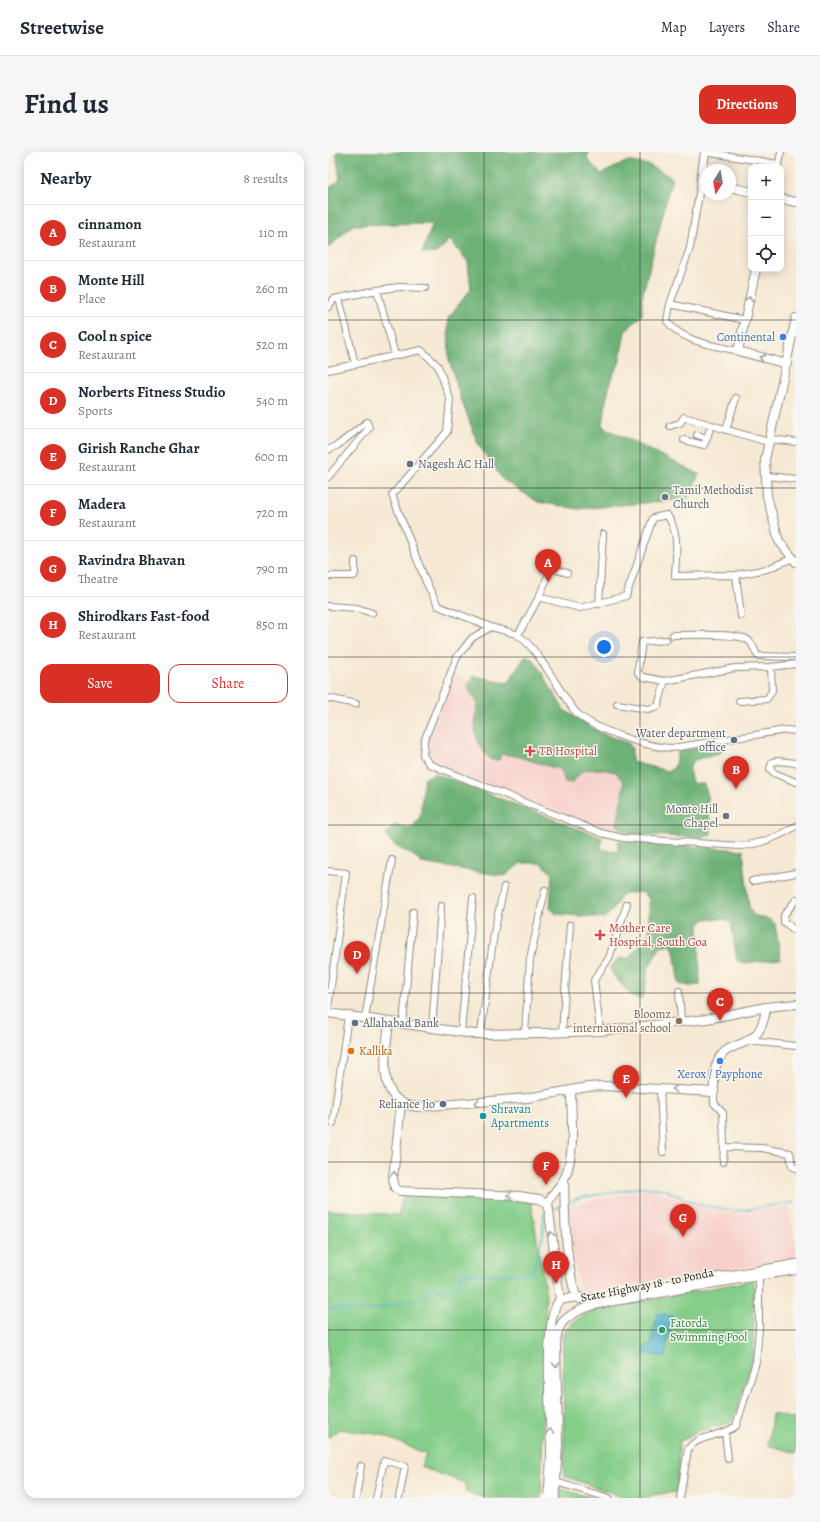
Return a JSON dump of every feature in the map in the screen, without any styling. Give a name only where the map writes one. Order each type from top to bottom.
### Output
[{"type":"street","points":[[705,164],[705,152],[768,164]]},
{"type":"street","points":[[778,164],[781,152]]},
{"type":"street","points":[[736,188],[748,191]]},
{"type":"street","points":[[700,200],[690,248],[670,304],[668,321],[674,330],[686,338],[787,364]]},
{"type":"street","points":[[784,200],[796,202]]},
{"type":"street","points":[[738,351],[755,272]]},
{"type":"street","points":[[328,307],[334,299],[377,290],[399,287],[425,288]]},
{"type":"street","points":[[377,290],[395,355]]},
{"type":"street","points":[[339,298],[355,364]]},
{"type":"street","points":[[670,304],[745,320]]},
{"type":"street","points":[[539,597],[580,608],[626,596],[653,518],[667,515],[674,524],[677,542],[674,576],[736,575],[767,569],[794,560],[779,541],[767,496],[765,460],[796,318]]},
{"type":"street","points":[[328,370],[421,350],[438,366],[450,399],[447,432],[392,495],[426,582],[438,606],[518,636],[534,650],[575,711],[606,731],[660,748],[672,748],[786,730],[796,731]]},
{"type":"street","points":[[726,430],[736,398]]},
{"type":"street","points":[[670,426],[680,423],[684,417],[726,430],[769,440],[796,442]]},
{"type":"street","points":[[328,450],[338,445],[367,422],[369,428],[328,477]]},
{"type":"street","points":[[684,440],[704,445],[711,425]]},
{"type":"street","points":[[697,435],[707,438]]},
{"type":"street","points":[[766,476],[796,480]]},
{"type":"street","points":[[599,604],[603,534]]},
{"type":"street","points":[[328,576],[354,576],[356,561]]},
{"type":"street","points":[[518,636],[539,597],[550,571],[554,569],[567,573]]},
{"type":"street","points":[[736,575],[741,616]]},
{"type":"street","points":[[328,606],[357,608],[372,613]]},
{"type":"street","points":[[491,627],[472,638],[457,657],[424,741],[423,755],[429,764],[601,833],[623,838],[740,846],[752,845],[768,840],[796,826]]},
{"type":"street","points":[[673,635],[712,634],[743,637],[750,640],[758,656],[796,657]]},
{"type":"street","points":[[666,640],[642,642],[638,673],[643,677],[665,681],[735,668],[771,667],[796,664]]},
{"type":"street","points":[[739,701],[767,699],[772,692],[771,667]]},
{"type":"street","points":[[617,704],[648,709],[658,706],[665,681]]},
{"type":"street","points":[[328,698],[356,704]]},
{"type":"street","points":[[796,763],[778,761],[772,762],[770,769],[774,773],[796,782]]},
{"type":"street","points":[[365,1018],[392,860]]},
{"type":"street","points":[[328,871],[346,874],[328,1008]]},
{"type":"street","points":[[752,881],[796,873]]},
{"type":"street","points":[[480,1034],[494,933],[504,887]]},
{"type":"street","points":[[525,1033],[530,959],[545,890]]},
{"type":"street","points":[[461,1032],[473,898]]},
{"type":"street","points":[[796,900],[784,915],[784,922],[796,931]]},
{"type":"street","points":[[600,1031],[594,980],[609,958],[627,904]]},
{"type":"street","points":[[432,1028],[441,906]]},
{"type":"street","points":[[403,1024],[413,912]]},
{"type":"street","points":[[562,1032],[570,925]]},
{"type":"street","points":[[679,991],[682,1021]]},
{"type":"street","points":[[328,1013],[480,1034],[600,1031],[707,1018],[766,1007],[796,1004]]},
{"type":"street","points":[[723,1162],[723,1114],[714,1103],[716,1066],[718,1059],[730,1049],[754,1038],[761,1028],[766,1007]]},
{"type":"street","points":[[333,1122],[348,1016]]},
{"type":"street","points":[[389,1022],[386,1076],[389,1090],[401,1104],[417,1107],[463,1104],[527,1098],[570,1090],[604,1086],[714,1092]]},
{"type":"street","points":[[749,1041],[796,1046]]},
{"type":"street","points":[[660,1088],[663,1152]]},
{"type":"street","points":[[570,1090],[572,1149],[570,1163],[564,1179],[552,1194],[548,1208],[559,1314],[571,1314]]},
{"type":"street","points":[[401,1104],[393,1178],[395,1188],[400,1191],[519,1196],[539,1199],[548,1208]]},
{"type":"street","points":[[724,1146],[762,1148],[790,1153],[792,1166],[796,1168]]},
{"type":"street","points":[[564,1179],[568,1260],[577,1297],[581,1304],[581,1309]]},
{"type":"street","name":"State Highway 18 - to Ponda","points":[[555,1498],[558,1444],[556,1343],[558,1331],[564,1320],[571,1314],[581,1309],[759,1273],[796,1264]]},
{"type":"street","name":"State Highway 18 - to Ponda","points":[[558,1303],[577,1297],[595,1297],[759,1273],[796,1270]]},
{"type":"street","points":[[680,1498],[688,1449],[693,1442],[724,1433],[736,1426],[756,1362],[759,1329],[759,1273]]},
{"type":"street","points":[[548,1498],[551,1452],[549,1351],[553,1310],[558,1303]]},
{"type":"street","points":[[724,1433],[728,1459]]},
{"type":"street","points":[[376,1498],[384,1461],[405,1466],[399,1498]]},
{"type":"street","points":[[356,1498],[361,1466]]},
{"type":"street","points":[[556,1482],[609,1498]]},
{"type":"shaded area","name":"TB Hospital","points":[[455,675],[510,696],[564,720],[632,743],[621,834],[596,827],[448,770],[430,757],[426,745]]},
{"type":"shaded area","points":[[650,1189],[710,1209],[734,1214],[789,1206],[796,1247],[796,1259],[589,1292],[582,1291],[579,1287],[576,1271],[568,1205]]},
{"type":"green space","points":[[336,152],[589,152],[587,159],[601,174],[628,161],[649,165],[672,178],[642,297],[642,315],[625,332],[619,364],[611,379],[606,401],[603,427],[699,474],[688,499],[578,509],[538,502],[503,480],[478,444],[461,399],[449,360],[448,318],[471,289],[468,262],[450,240],[437,253],[422,253],[433,223],[353,225],[328,248],[328,189],[340,180]]},
{"type":"green space","points":[[526,655],[534,660],[564,710],[603,734],[628,743],[632,749],[632,762],[668,771],[674,768],[678,751],[720,744],[723,749],[719,754],[694,760],[689,769],[692,783],[704,784],[707,792],[711,834],[703,838],[629,834],[617,825],[624,783],[616,772],[599,769],[584,770],[571,783],[565,782],[561,770],[516,756],[501,754],[499,760],[491,760],[478,741],[475,721],[478,704],[467,686],[474,676],[508,683]]},
{"type":"green space","points":[[434,773],[602,838],[601,849],[618,852],[618,841],[743,850],[749,906],[753,915],[771,920],[775,924],[781,959],[744,963],[737,961],[731,923],[724,919],[705,919],[699,925],[700,985],[690,986],[679,984],[674,951],[671,944],[661,946],[648,968],[645,992],[641,999],[633,997],[613,975],[610,967],[619,958],[629,958],[649,934],[649,899],[642,892],[623,894],[611,912],[604,918],[556,914],[550,908],[552,873],[540,863],[521,863],[505,876],[421,863],[413,855],[393,844],[389,840],[386,834],[394,825],[412,828],[420,817],[424,779]]},
{"type":"green space","points":[[403,1194],[531,1202],[546,1295],[541,1498],[487,1498],[465,1492],[465,1483],[421,1467],[426,1454],[382,1435],[339,1429],[328,1438],[328,1210],[399,1215]]},
{"type":"green space","points":[[754,1280],[753,1358],[734,1418],[730,1423],[698,1431],[679,1442],[677,1492],[651,1495],[649,1498],[626,1498],[564,1476],[563,1333],[573,1322],[589,1312]]},
{"type":"green space","points":[[772,1414],[796,1419],[796,1453],[768,1445]]},
{"type":"green space","points":[[561,1489],[593,1498],[560,1498]]},
{"type":"water","name":"Fatorda Swimming Pool","points":[[657,1313],[672,1316],[665,1357],[644,1353],[646,1345],[651,1346]]},
{"type":"waterway","points":[[568,1203],[578,1198],[644,1187],[663,1189],[700,1205],[737,1211],[796,1202]]},
{"type":"waterway","points":[[552,1210],[561,1206]]},
{"type":"waterway","points":[[328,1308],[371,1310],[422,1298],[433,1286],[445,1292],[458,1285],[461,1274],[532,1273],[543,1235],[544,1213],[546,1212]]},
{"type":"place","name":"Continental","points":[[783,337]]},
{"type":"place","name":"Nagesh AC Hall","points":[[410,464]]},
{"type":"place","name":"Tamil Methodist Church","points":[[665,497]]},
{"type":"place","name":"cinnamon","points":[[548,582]]},
{"type":"place","name":"Water department office","points":[[734,740]]},
{"type":"place","name":"TB Hospital","points":[[530,751]]},
{"type":"place","name":"Monte Hill","points":[[736,789]]},
{"type":"place","name":"Monte Hill Chapel","points":[[726,816]]},
{"type":"place","name":"Mother Care Hospital, South Goa","points":[[600,935]]},
{"type":"place","name":"Norberts Fitness Studio","points":[[357,974]]},
{"type":"place","name":"Bloomz international school","points":[[679,1021]]},
{"type":"place","name":"Cool n spice","points":[[720,1021]]},
{"type":"place","name":"Allahabad Bank","points":[[355,1023]]},
{"type":"place","name":"Kallika","points":[[351,1051]]},
{"type":"place","name":"Xerox / Payphone","points":[[720,1061]]},
{"type":"place","name":"Girish Ranche Ghar","points":[[626,1098]]},
{"type":"place","name":"Reliance Jio","points":[[443,1104]]},
{"type":"place","name":"Shravan Apartments","points":[[483,1116]]},
{"type":"place","name":"Madera","points":[[546,1185]]},
{"type":"place","name":"Ravindra Bhavan","points":[[683,1237]]},
{"type":"place","name":"Shirodkars Fast-food","points":[[556,1284]]},
{"type":"place","name":"Fatorda Swimming Pool","points":[[662,1330]]}]
